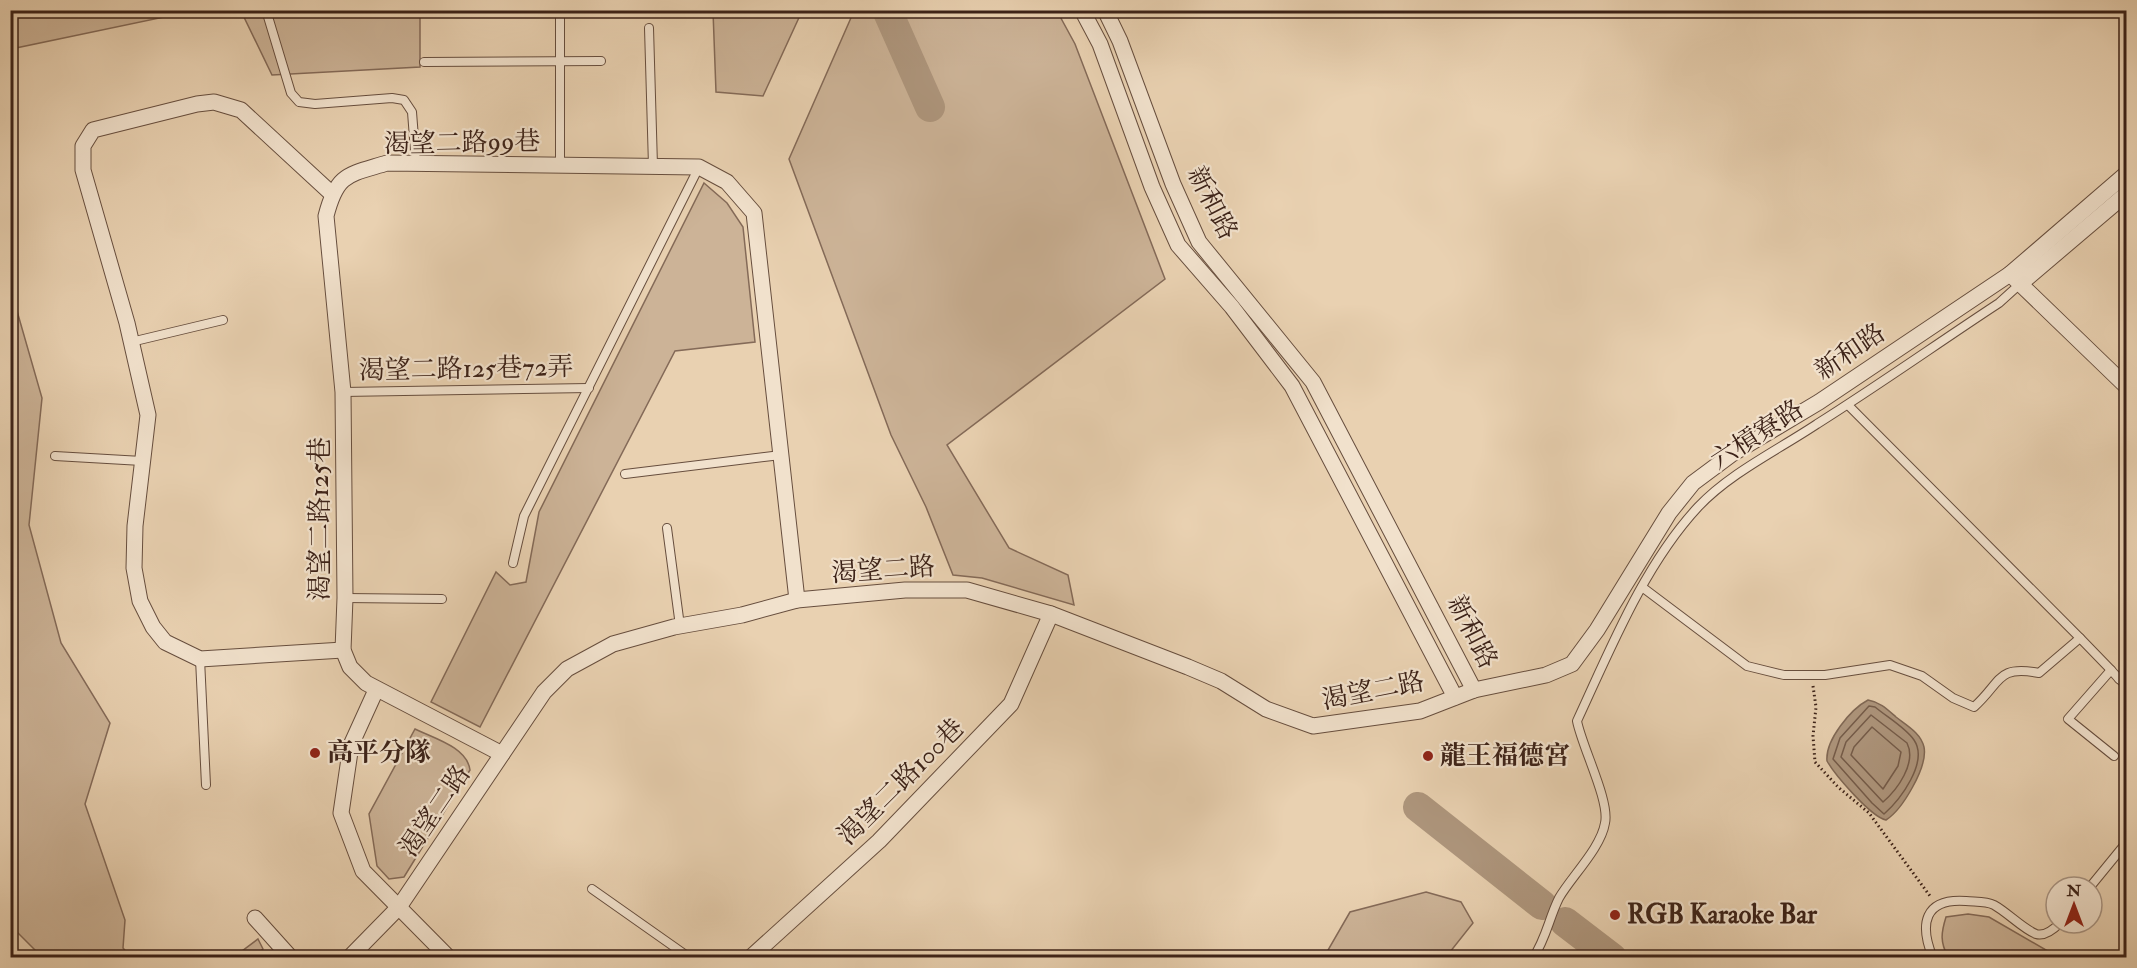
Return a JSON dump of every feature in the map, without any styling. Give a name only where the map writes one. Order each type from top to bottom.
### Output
[{"type":"street","name":"新和路","points":[[1082,10],[1100,44],[1152,187],[1178,245],[1232,307],[1292,386],[1455,697]]},
{"type":"street","name":"新和路","points":[[1105,10],[1120,41],[1173,184],[1199,242],[1313,382],[1474,690],[1546,675],[1572,664],[1597,630],[1669,513],[1693,483],[1732,454],[2015,279],[2127,174]]},
{"type":"street","points":[[332,194],[241,110],[214,102],[196,104],[93,130],[83,146],[83,170],[131,342],[148,415],[134,568],[140,601],[153,627],[165,642],[200,659],[343,651],[350,667],[376,690],[502,754]]},
{"type":"street","name":"渴望二路99巷","points":[[332,194],[345,176],[387,163],[699,167],[727,182],[754,213],[797,600]]},
{"type":"street","name":"渴望二路125巷","points":[[332,194],[326,216],[343,392],[345,598],[343,651]]},
{"type":"street","name":"六槓寮路","points":[[2015,279],[2127,194]]},
{"type":"street","points":[[2015,279],[2127,386]]},
{"type":"street","name":"渴望二路","points":[[349,957],[399,907],[544,692],[567,669],[613,644],[680,626],[742,615],[797,600],[905,590],[967,590],[1051,614],[1188,667],[1221,681],[1266,709],[1313,726],[1420,711],[1474,690]]},
{"type":"street","name":"渴望二路100巷","points":[[750,957],[879,841],[1011,704],[1051,614]]},
{"type":"street","points":[[376,690],[351,745],[340,813],[363,871],[449,957]]},
{"type":"street","points":[[255,918],[291,957]]},
{"type":"lane","points":[[267,10],[291,93],[299,102],[315,104],[392,98],[404,100],[412,112],[416,164]]},
{"type":"lane","points":[[560,14],[560,166]]},
{"type":"lane","points":[[649,28],[653,166]]},
{"type":"lane","points":[[424,62],[601,61]]},
{"type":"lane","points":[[513,563],[524,516],[699,167]]},
{"type":"lane","name":"六槓寮路","points":[[1533,957],[1541,946],[1559,898],[1587,859],[1605,823],[1603,802],[1577,721],[1642,587],[1670,544],[1697,508],[1712,494],[1999,303],[2015,279]]},
{"type":"lane","points":[[131,342],[223,320]]},
{"type":"lane","name":"渴望二路125巷72弄","points":[[343,392],[589,388]]},
{"type":"lane","points":[[1848,405],[2127,685]]},
{"type":"lane","points":[[625,474],[781,455]]},
{"type":"lane","points":[[55,456],[142,461]]},
{"type":"lane","points":[[667,528],[680,626]]},
{"type":"lane","points":[[1642,587],[1747,666],[1784,675],[1811,675],[1863,671],[1890,665],[1922,676],[1953,698],[1974,707],[2006,672],[2018,669],[2039,673],[2080,638]]},
{"type":"lane","points":[[345,598],[442,599]]},
{"type":"lane","points":[[200,659],[206,785]]},
{"type":"lane","points":[[2111,670],[2068,719],[2114,756]]},
{"type":"lane","points":[[2119,679],[2127,670]]},
{"type":"lane","points":[[2100,875],[2127,843]]},
{"type":"lane","points":[[592,889],[690,957]]},
{"type":"lane","points":[[1933,957],[1924,928],[1929,912],[1937,905],[1960,901],[1991,904],[2036,934],[2044,934]]},
{"type":"path","points":[[1811,675],[1816,707],[1813,736],[1815,762],[1838,787],[1869,813],[1937,905]]},
{"type":"shaded area","points":[[11,10],[193,10],[193,11],[11,49]]},
{"type":"shaded area","points":[[241,11],[420,11],[420,67],[272,75]]},
{"type":"shaded area","points":[[713,11],[802,11],[763,96],[716,92]]},
{"type":"shaded area","points":[[854,11],[1057,11],[1075,44],[1165,279],[947,445],[1009,548],[1068,575],[1074,605],[982,578],[953,575],[926,507],[891,435],[789,159]]},
{"type":"shaded area","points":[[704,183],[727,203],[743,227],[755,342],[675,351],[480,727],[431,702],[496,572],[510,585],[526,582],[539,512]]},
{"type":"shaded area","points":[[11,290],[42,398],[29,525],[61,643],[110,723],[85,804],[125,920],[123,948],[131,957],[42,957],[11,926]]},
{"type":"shaded area","points":[[415,729],[456,749],[468,762],[470,770],[404,877],[389,879],[377,866],[369,814]]},
{"type":"shaded area","points":[[1426,892],[1461,902],[1473,923],[1446,957],[1324,957],[1350,912]]},
{"type":"shaded area","points":[[1968,914],[1989,917],[2053,954],[2054,957],[1948,957],[1942,937],[1946,917]]},
{"type":"shaded area","points":[[258,939],[263,949],[252,957],[234,957]]},
{"type":"water","points":[[1868,700],[1883,706],[1913,730],[1924,747],[1922,765],[1913,787],[1899,807],[1886,820],[1863,804],[1837,776],[1827,761],[1830,744],[1840,726],[1854,710]]},
{"type":"waterway","points":[[887,10],[930,107]]},
{"type":"waterway","points":[[1418,807],[1542,905]]},
{"type":"waterway","points":[[1565,922],[1612,958]]},
{"type":"place","name":"高平分隊","points":[[315,753]]},
{"type":"place","name":"龍王福德宮","points":[[1428,756]]},
{"type":"place","name":"RGB Karaoke Bar","points":[[1615,915]]}]
